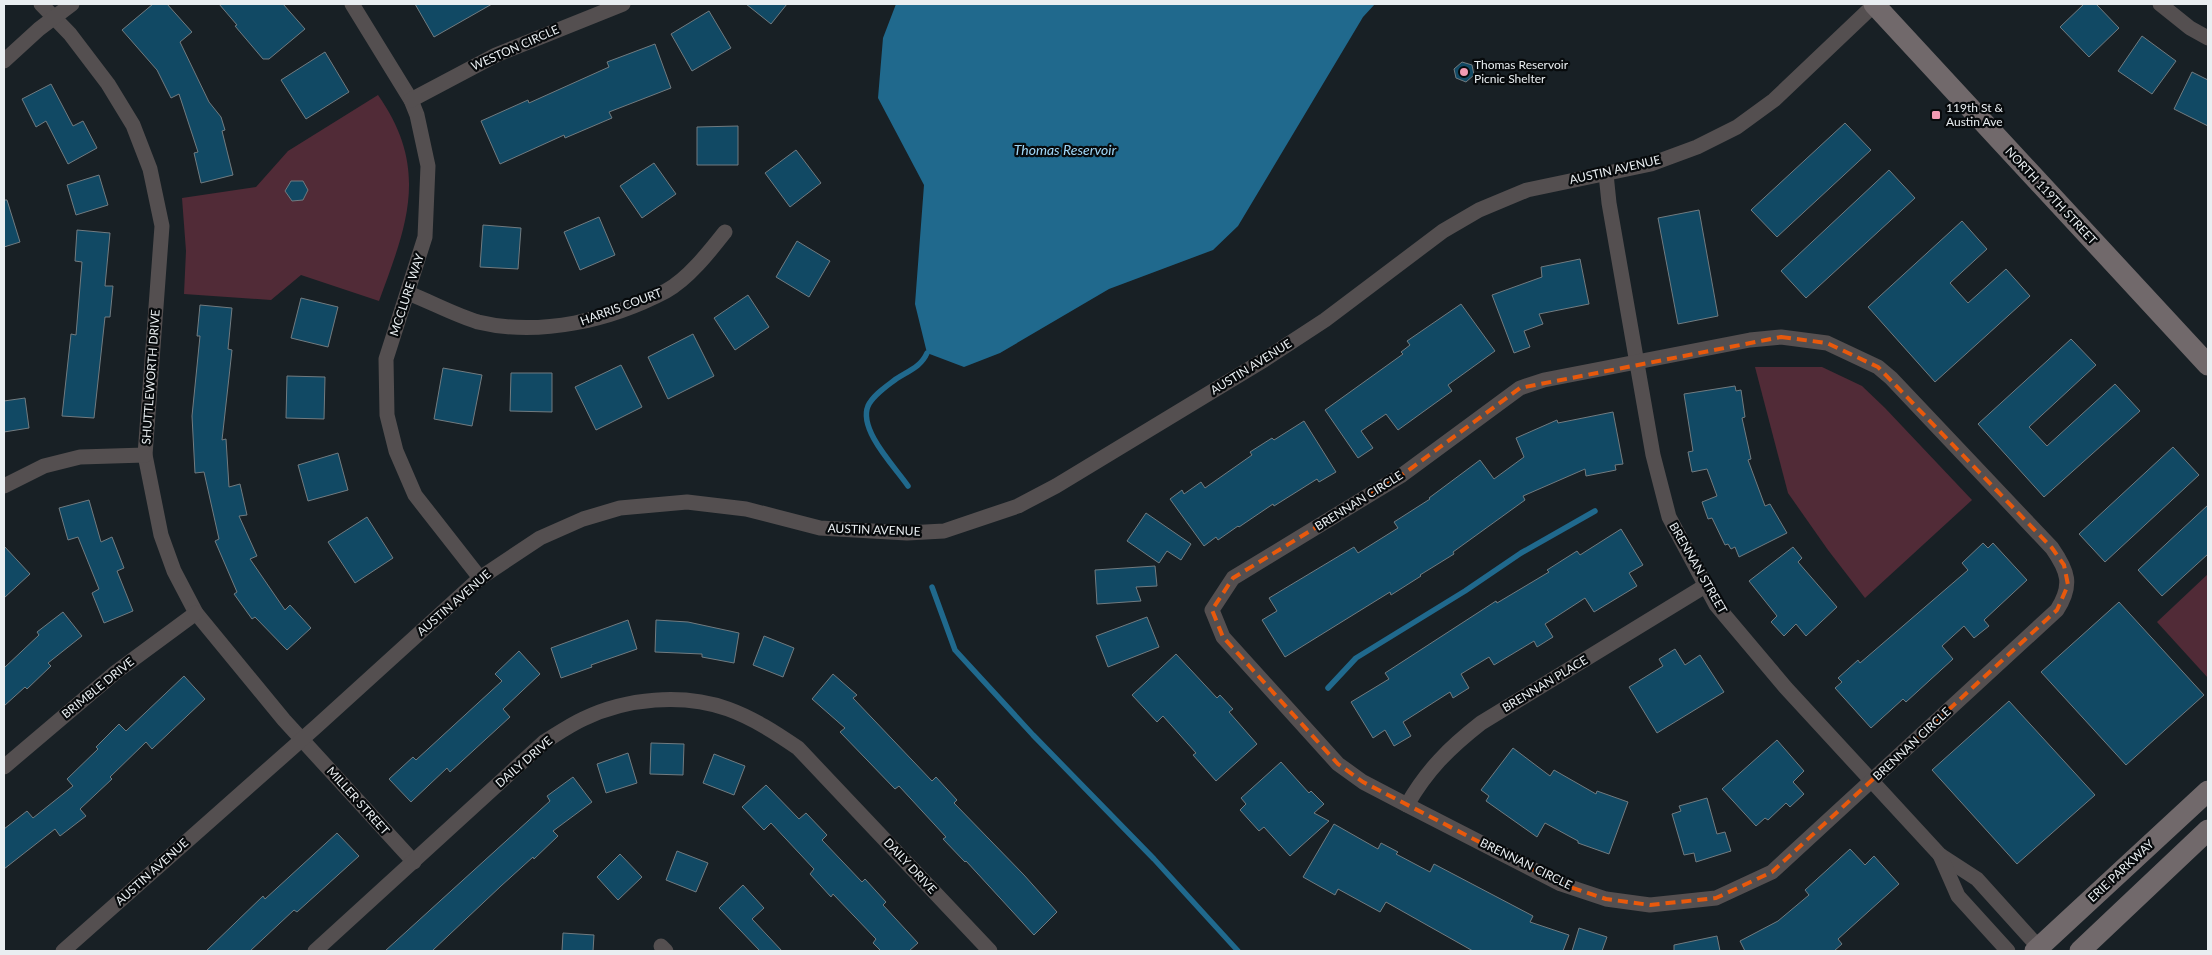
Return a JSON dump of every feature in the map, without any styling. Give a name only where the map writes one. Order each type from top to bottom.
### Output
[{"type":"street","name":"SHUTTLEWORTH DRIVE","points":[[41,4],[55,17],[108,84],[133,125],[152,173],[162,226],[145,455],[161,535],[174,571],[196,613],[302,739]]},
{"type":"street","points":[[4,61],[72,4]]},
{"type":"street","name":"MCCLURE WAY","points":[[352,4],[411,100],[417,115],[428,166],[425,237],[386,360],[387,415],[396,451],[415,495],[480,578]]},
{"type":"street","name":"WESTON CIRCLE","points":[[411,100],[496,55],[623,4]]},
{"type":"street","name":"AUSTIN AVENUE","points":[[63,951],[480,578],[540,538],[583,519],[620,508],[688,502],[746,509],[820,528],[907,533],[944,531],[1018,506],[1056,486],[1264,360],[1325,320],[1443,231],[1479,210],[1527,190],[1651,164],[1697,147],[1737,127],[1774,100],[1875,4]]},
{"type":"street","name":"NORTH 119TH STREET","points":[[1875,4],[2208,365]]},
{"type":"street","points":[[2160,4],[2190,28],[2208,38]]},
{"type":"street","name":"BRENNAN STREET","points":[[1606,174],[1609,203],[1661,491],[1669,517],[1716,605],[1741,637],[1940,855],[1977,879],[2038,950]]},
{"type":"street","name":"HARRIS COURT","points":[[408,293],[478,322],[530,329],[573,325],[625,308],[668,290],[704,259],[725,232]]},
{"type":"street","name":"BRENNAN CIRCLE","points":[[1781,336],[1827,343],[1878,367],[1891,378],[2052,548],[2064,565],[2068,585],[2065,598],[2057,610],[1872,781],[1772,872],[1716,898],[1650,905],[1606,899],[1561,884],[1363,782],[1338,764],[1223,638],[1212,610],[1233,578],[1402,475],[1520,388],[1544,380],[1750,340],[1781,336]]},
{"type":"street","points":[[4,486],[44,466],[80,457],[145,455]]},
{"type":"street","name":"BRENNAN PLACE","points":[[1407,805],[1416,789],[1451,746],[1480,723],[1706,586]]},
{"type":"street","name":"BRIMBLE DRIVE","points":[[4,767],[116,672],[196,613]]},
{"type":"street","name":"DAILY DRIVE","points":[[315,951],[544,742],[584,719],[618,706],[651,700],[693,701],[728,709],[771,730],[798,748],[990,951]]},
{"type":"street","name":"MILLER STREET","points":[[302,739],[414,862]]},
{"type":"street","name":"ERIE PARKWAY","points":[[2038,950],[2208,791]]},
{"type":"street","points":[[2080,951],[2208,830]]},
{"type":"street","name":"BRENNAN STREET","points":[[1940,855],[1958,896],[2008,951]]},
{"type":"highlighted area","points":[[1781,337],[1827,343],[1878,367],[2052,548],[2064,565],[2068,585],[2057,610],[1772,872],[1716,898],[1650,905],[1606,899],[1561,884],[1363,782],[1338,764],[1223,637],[1212,610],[1233,578],[1402,475],[1520,388]]},
{"type":"shaded area","points":[[378,95],[394,122],[404,148],[409,173],[405,222],[379,301],[301,275],[271,300],[184,294],[186,251],[182,198],[256,187],[288,151]]},
{"type":"shaded area","points":[[1755,367],[1822,367],[1862,386],[1972,500],[1865,598],[1788,493]]},
{"type":"shaded area","points":[[2208,574],[2208,678],[2157,622]]},
{"type":"water","name":"Thomas Reservoir","points":[[896,4],[1375,4],[1363,17],[1238,226],[1213,250],[1109,289],[1000,353],[964,367],[927,353],[915,304],[924,185],[878,98],[883,38]]},
{"type":"building","points":[[153,4],[167,4],[192,32],[180,42],[209,102],[221,117],[225,130],[222,131],[233,175],[201,183],[194,153],[198,152],[179,94],[171,98],[157,70],[122,30]]},
{"type":"building","points":[[219,4],[283,4],[305,29],[269,59],[263,59]]},
{"type":"building","points":[[415,4],[492,4],[434,37]]},
{"type":"building","points":[[746,4],[787,4],[771,24]]},
{"type":"building","points":[[2084,4],[2096,4],[2119,28],[2089,57],[2060,27]]},
{"type":"building","points":[[709,11],[731,48],[692,71],[671,34]]},
{"type":"building","points":[[2142,36],[2176,61],[2152,94],[2118,71]]},
{"type":"building","points":[[655,44],[671,88],[609,112],[612,118],[565,138],[564,135],[500,164],[481,121],[528,100],[529,103],[609,67],[607,62]]},
{"type":"building","points":[[325,52],[349,92],[306,119],[281,80]]},
{"type":"building","name":"Thomas Reservoir Picnic Shelter","points":[[1462,62],[1472,65],[1474,75],[1466,82],[1456,78],[1454,69]]},
{"type":"building","points":[[2192,72],[2208,80],[2208,126],[2174,109]]},
{"type":"building","points":[[51,84],[73,126],[83,121],[97,148],[68,164],[46,121],[36,127],[22,99]]},
{"type":"building","points":[[1845,123],[1871,150],[1777,237],[1751,210]]},
{"type":"building","points":[[738,126],[738,165],[697,165],[697,127]]},
{"type":"building","points":[[796,150],[821,183],[790,207],[765,173]]},
{"type":"building","points":[[654,163],[676,194],[642,218],[620,186]]},
{"type":"building","points":[[1889,170],[1915,198],[1806,298],[1781,271]]},
{"type":"building","points":[[99,175],[108,205],[76,215],[67,185]]},
{"type":"building","points":[[291,181],[303,181],[308,190],[303,200],[292,201],[285,191]]},
{"type":"building","points":[[4,200],[7,200],[20,242],[4,247]]},
{"type":"building","points":[[1699,210],[1718,316],[1678,324],[1658,218]]},
{"type":"building","points":[[599,217],[615,255],[580,270],[564,232]]},
{"type":"building","points":[[1962,221],[1987,249],[1950,283],[1968,303],[2006,269],[2030,296],[1935,382],[1868,307]]},
{"type":"building","points":[[483,225],[521,228],[518,269],[480,267]]},
{"type":"building","points":[[77,230],[110,233],[105,286],[113,286],[110,317],[105,317],[94,418],[62,416],[71,334],[76,335],[82,262],[75,261]]},
{"type":"building","points":[[797,241],[830,261],[809,297],[776,277]]},
{"type":"building","points":[[1580,259],[1589,304],[1539,314],[1543,324],[1524,331],[1530,347],[1514,353],[1492,295],[1542,277],[1541,267]]},
{"type":"building","points":[[748,295],[769,327],[735,350],[714,318]]},
{"type":"building","points":[[301,298],[338,307],[328,347],[291,338]]},
{"type":"building","points":[[1461,304],[1495,351],[1448,385],[1452,391],[1398,430],[1386,414],[1361,431],[1373,448],[1358,458],[1325,410],[1403,354],[1401,352],[1410,345],[1407,341]]},
{"type":"building","points":[[200,305],[232,308],[228,349],[232,350],[222,440],[226,439],[229,487],[240,484],[247,515],[239,516],[257,556],[250,559],[285,610],[290,605],[311,628],[287,650],[255,617],[252,619],[234,594],[237,592],[215,541],[219,539],[204,472],[195,473],[192,416],[200,336],[197,336]]},
{"type":"building","points":[[693,334],[714,376],[668,399],[648,357]]},
{"type":"building","points":[[2071,339],[2096,365],[2029,427],[2047,446],[2115,384],[2140,411],[2044,497],[1978,424]]},
{"type":"building","points":[[621,365],[642,407],[596,430],[575,387]]},
{"type":"building","points":[[443,368],[482,375],[472,426],[434,419]]},
{"type":"building","points":[[511,373],[552,373],[552,412],[510,411]]},
{"type":"building","points":[[287,376],[325,377],[324,419],[286,418]]},
{"type":"building","points":[[1735,386],[1736,391],[1741,390],[1745,417],[1742,418],[1751,459],[1748,460],[1765,506],[1770,504],[1787,533],[1739,557],[1735,547],[1731,549],[1728,544],[1725,545],[1712,518],[1708,519],[1702,502],[1717,496],[1707,469],[1692,472],[1688,452],[1693,451],[1684,394]]},
{"type":"building","points":[[25,398],[29,428],[4,432],[4,401]]},
{"type":"building","points":[[1613,412],[1623,464],[1615,465],[1616,470],[1586,476],[1585,469],[1523,496],[1525,500],[1453,552],[1454,554],[1391,595],[1390,592],[1285,657],[1262,620],[1277,611],[1269,598],[1354,547],[1358,553],[1398,528],[1394,522],[1430,499],[1480,460],[1494,479],[1524,457],[1516,438],[1557,420],[1558,423]]},
{"type":"building","points":[[1304,421],[1336,472],[1319,482],[1317,479],[1274,506],[1273,504],[1218,540],[1216,537],[1204,546],[1170,499],[1182,490],[1184,494],[1201,482],[1205,488],[1252,455],[1250,452],[1272,438],[1274,440]]},
{"type":"building","points":[[2173,447],[2199,475],[2105,562],[2079,534]]},
{"type":"building","points":[[338,453],[348,490],[308,501],[298,465]]},
{"type":"building","points":[[89,500],[101,542],[112,537],[124,568],[117,571],[133,611],[104,623],[92,593],[99,589],[78,537],[68,540],[59,508]]},
{"type":"building","points":[[2208,505],[2208,554],[2162,596],[2138,570]]},
{"type":"building","points":[[1146,513],[1191,544],[1181,560],[1167,551],[1159,563],[1127,541]]},
{"type":"building","points":[[367,517],[393,558],[355,583],[328,542]]},
{"type":"building","points":[[1621,529],[1643,565],[1629,573],[1637,586],[1594,612],[1585,598],[1545,624],[1553,637],[1537,647],[1534,641],[1494,665],[1489,657],[1461,674],[1469,688],[1453,698],[1450,692],[1403,722],[1411,736],[1394,746],[1385,730],[1373,738],[1351,702],[1389,679],[1385,673],[1496,601],[1497,603],[1549,572],[1547,570],[1577,551],[1580,555]]},
{"type":"building","points":[[1983,543],[1988,548],[1993,543],[2027,580],[1984,620],[1989,626],[1974,638],[1964,626],[1942,646],[1953,659],[1906,702],[1903,699],[1871,728],[1835,688],[1842,682],[1838,678],[1858,660],[1860,663],[1968,570],[1962,563]]},
{"type":"building","points":[[4,546],[30,574],[4,598]]},
{"type":"building","points":[[1793,547],[1802,558],[1798,562],[1837,607],[1806,636],[1796,624],[1784,636],[1771,622],[1777,616],[1749,581]]},
{"type":"building","points":[[1155,566],[1157,586],[1136,587],[1141,601],[1097,604],[1095,570]]},
{"type":"building","points":[[2119,602],[2204,695],[2126,765],[2041,672]]},
{"type":"building","points":[[63,612],[82,636],[48,663],[51,666],[27,689],[25,687],[4,706],[4,668],[39,635],[37,632]]},
{"type":"building","points":[[1147,617],[1159,647],[1108,667],[1096,636]]},
{"type":"building","points":[[628,620],[637,649],[561,678],[551,648]]},
{"type":"building","points":[[656,620],[688,622],[739,633],[734,663],[702,657],[702,654],[655,652]]},
{"type":"building","points":[[764,636],[794,648],[783,677],[753,665]]},
{"type":"building","points":[[1675,649],[1685,665],[1700,655],[1724,692],[1657,733],[1629,687],[1663,666],[1659,659]]},
{"type":"building","points":[[519,651],[540,674],[503,709],[510,717],[450,772],[447,768],[411,802],[389,779],[413,757],[416,760],[502,681],[495,674]]},
{"type":"building","points":[[1176,654],[1217,698],[1220,695],[1233,709],[1229,712],[1257,744],[1216,781],[1193,755],[1196,753],[1163,716],[1157,722],[1132,695]]},
{"type":"building","points":[[833,674],[857,695],[853,698],[932,781],[936,777],[957,800],[954,803],[1057,912],[1034,935],[966,861],[943,839],[946,837],[899,786],[895,789],[840,732],[845,728],[812,699]]},
{"type":"building","points":[[184,676],[205,699],[152,749],[146,742],[110,777],[112,779],[80,809],[86,816],[60,836],[55,829],[4,869],[4,829],[27,811],[33,818],[73,786],[67,779],[98,749],[96,747],[119,724],[126,731]]},
{"type":"building","points":[[2009,701],[2095,795],[2017,864],[1932,770]]},
{"type":"building","points":[[1777,740],[1804,771],[1793,782],[1804,794],[1790,807],[1786,803],[1768,820],[1765,818],[1756,826],[1722,789]]},
{"type":"building","points":[[651,743],[684,744],[683,775],[650,774]]},
{"type":"building","points":[[1513,748],[1550,776],[1554,770],[1596,794],[1597,791],[1628,802],[1609,854],[1578,843],[1578,841],[1545,823],[1537,837],[1486,801],[1489,796],[1481,790]]},
{"type":"building","points":[[628,753],[637,783],[606,793],[597,764]]},
{"type":"building","points":[[714,754],[745,766],[734,795],[703,783]]},
{"type":"building","points":[[1281,762],[1309,793],[1311,791],[1324,804],[1314,813],[1329,821],[1290,856],[1264,827],[1259,831],[1240,810],[1246,804],[1241,798]]},
{"type":"building","points":[[573,777],[592,802],[553,831],[558,836],[534,859],[533,857],[432,951],[385,951],[550,801],[547,796]]},
{"type":"building","points":[[766,785],[799,819],[806,813],[827,835],[822,840],[862,882],[865,879],[886,902],[883,905],[918,943],[909,951],[881,951],[873,943],[876,939],[833,894],[831,897],[810,874],[814,869],[771,823],[764,830],[742,807]]},
{"type":"building","points":[[1707,798],[1717,834],[1725,832],[1731,851],[1696,862],[1694,853],[1684,855],[1672,814],[1681,811],[1679,806]]},
{"type":"building","points":[[1334,824],[1378,849],[1381,843],[1398,852],[1396,854],[1430,872],[1434,864],[1533,916],[1530,922],[1569,935],[1563,951],[1473,951],[1386,902],[1380,912],[1338,889],[1335,895],[1303,877]]},
{"type":"building","points":[[337,833],[359,856],[297,912],[294,910],[250,951],[206,951],[263,896],[265,899]]},
{"type":"building","points":[[1850,849],[1865,865],[1874,856],[1899,884],[1838,939],[1842,944],[1834,951],[1745,951],[1740,941],[1778,921],[1809,895],[1805,890]]},
{"type":"building","points":[[677,851],[708,863],[696,892],[666,880]]},
{"type":"building","points":[[620,854],[642,877],[618,900],[597,877]]},
{"type":"building","points":[[743,885],[764,908],[752,919],[782,951],[760,951],[719,908]]},
{"type":"building","points":[[1579,928],[1607,937],[1602,951],[1572,951]]},
{"type":"building","points":[[563,933],[594,935],[593,951],[562,951]]},
{"type":"building","points":[[1717,936],[1720,951],[1674,951],[1674,945]]},
{"type":"waterway","points":[[908,486],[873,437],[866,416],[868,406],[877,394],[918,365],[927,353]]},
{"type":"waterway","points":[[1328,688],[1356,658],[1465,591],[1521,553],[1595,511]]},
{"type":"waterway","points":[[932,587],[955,650],[1033,735],[1154,859],[1238,951]]},
{"type":"place","name":"Thomas Reservoir Picnic Shelter","points":[[1464,72]]},
{"type":"place","name":"119th St & Austin Ave","points":[[1936,115]]}]
